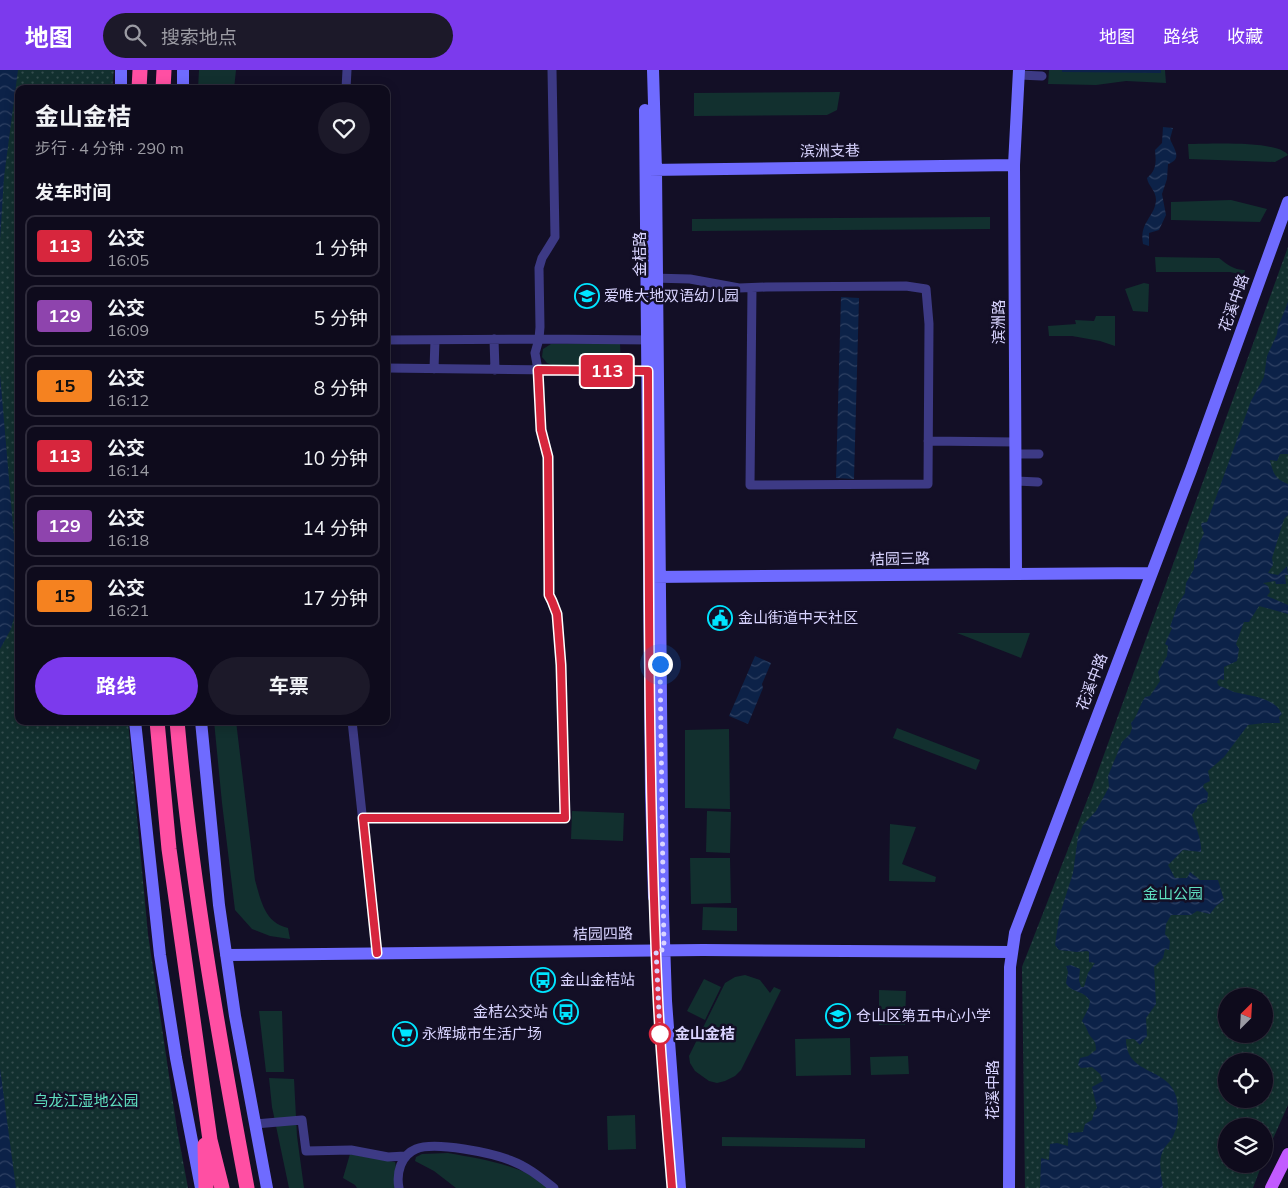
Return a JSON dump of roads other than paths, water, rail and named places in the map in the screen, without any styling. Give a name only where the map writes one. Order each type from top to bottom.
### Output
[{"type":"highway","points":[[140,70],[140,85]]},
{"type":"highway","points":[[163,85],[164,70]]},
{"type":"highway","points":[[157,725],[169,849],[210,1140],[222,1188]]},
{"type":"highway","points":[[176,725],[205,951],[246,1185]]},
{"type":"highway","points":[[203,1088],[206,1188]]},
{"type":"main road","points":[[1270,1188],[1288,1154]]},
{"type":"street","points":[[120,85],[121,70]]},
{"type":"street","points":[[183,70],[183,85]]},
{"type":"street","points":[[346,85],[347,70]]},
{"type":"street","points":[[363,818],[565,818],[557,614],[549,595],[548,457],[541,430],[538,370],[535,353],[539,339],[539,268],[542,258],[556,237],[552,70]]},
{"type":"street","points":[[645,70],[651,170]]},
{"type":"street","name":"金桔路","points":[[652,70],[652,371],[660,950],[667,1010],[680,1188]]},
{"type":"street","points":[[1019,73],[1042,76]]},
{"type":"street","name":"滨洲路","points":[[1016,574],[1014,165],[1019,73]]},
{"type":"street","name":"滨洲支巷","points":[[651,170],[1014,165]]},
{"type":"street","name":"花溪中路","points":[[1009,1188],[1011,952],[1021,916],[1191,470],[1288,202]]},
{"type":"street","points":[[652,278],[690,279],[739,288],[906,286],[926,289],[929,324],[928,484],[750,485],[752,288]]},
{"type":"street","points":[[494,339],[495,370]]},
{"type":"street","points":[[390,340],[652,340]]},
{"type":"street","points":[[434,340],[434,369]]},
{"type":"street","points":[[390,368],[652,371]]},
{"type":"street","points":[[928,441],[1016,448],[1038,454]]},
{"type":"street","points":[[1016,481],[1038,482]]},
{"type":"street","name":"桔园三路","points":[[654,577],[1151,573]]},
{"type":"street","points":[[134,725],[160,955],[176,1058],[201,1188]]},
{"type":"street","points":[[201,725],[219,905],[226,955],[236,1023],[267,1188]]},
{"type":"street","points":[[352,725],[377,953]]},
{"type":"street","points":[[660,950],[658,1002],[672,1188]]},
{"type":"street","name":"桔园四路","points":[[226,955],[660,950],[1011,952]]},
{"type":"street","points":[[255,1124],[302,1120],[306,1151],[351,1150],[388,1157],[405,1156],[417,1148],[434,1146],[486,1153],[521,1165],[554,1188]]},
{"type":"street","points":[[399,1188],[400,1169],[405,1156]]},
{"type":"water","points":[[0,70],[18,70],[4,177],[0,241]]},
{"type":"water","points":[[1062,70],[1161,70],[1161,73],[1062,72]]},
{"type":"water","points":[[1163,127],[1173,128],[1170,139],[1176,157],[1173,162],[1168,164],[1167,179],[1162,194],[1166,215],[1159,230],[1149,233],[1149,246],[1143,244],[1142,236],[1156,200],[1155,193],[1147,178],[1154,169],[1156,162],[1155,150],[1162,143]]},
{"type":"water","points":[[841,297],[859,298],[854,479],[836,478]]},
{"type":"water","points":[[1288,302],[1288,454],[1280,454],[1277,461],[1270,460],[1275,475],[1288,484],[1288,515],[1284,519],[1272,558],[1273,565],[1268,573],[1278,575],[1287,566],[1288,575],[1285,575],[1286,584],[1276,584],[1275,581],[1263,583],[1268,586],[1270,592],[1267,596],[1288,605],[1288,614],[1259,606],[1249,622],[1244,622],[1236,644],[1239,649],[1237,661],[1224,667],[1224,680],[1219,679],[1217,682],[1219,686],[1234,692],[1268,701],[1278,708],[1282,714],[1279,717],[1280,723],[1248,725],[1224,757],[1208,771],[1210,781],[1204,784],[1203,787],[1208,793],[1207,802],[1198,805],[1192,815],[1200,838],[1201,852],[1183,850],[1168,865],[1175,878],[1187,878],[1190,872],[1200,880],[1218,880],[1224,900],[1210,914],[1197,911],[1191,915],[1171,915],[1166,924],[1165,934],[1170,941],[1169,950],[1165,949],[1163,958],[1154,967],[1156,1004],[1146,1018],[1147,1036],[1140,1045],[1134,1039],[1126,1039],[1128,1051],[1133,1059],[1171,1086],[1176,1096],[1178,1110],[1177,1125],[1173,1137],[1163,1150],[1161,1157],[1160,1166],[1163,1188],[1040,1188],[1041,1158],[1049,1160],[1050,1144],[1057,1143],[1068,1146],[1068,1133],[1083,1132],[1085,1124],[1092,1120],[1097,1108],[1092,1087],[1103,1081],[1100,1074],[1092,1067],[1081,1068],[1078,1065],[1080,1058],[1088,1056],[1096,1050],[1094,1041],[1082,1021],[1090,1001],[1084,995],[1071,989],[1066,983],[1068,972],[1066,966],[1071,965],[1080,969],[1079,980],[1081,987],[1084,987],[1088,973],[1095,963],[1089,962],[1089,952],[1087,951],[1059,950],[1055,945],[1059,917],[1073,873],[1078,837],[1083,825],[1096,811],[1109,787],[1108,776],[1122,742],[1130,734],[1131,723],[1145,697],[1150,696],[1160,681],[1158,672],[1167,656],[1168,646],[1165,644],[1172,628],[1170,627],[1178,604],[1185,593],[1186,583],[1194,569],[1194,561],[1197,558],[1199,544],[1204,533],[1201,525],[1207,522],[1251,401],[1264,377],[1267,356]]},
{"type":"water","points":[[0,374],[15,549],[15,614],[11,629],[0,649]]},
{"type":"water","points":[[755,656],[771,663],[748,724],[729,716]]},
{"type":"water","points":[[0,1068],[16,1188],[0,1188]]},
{"type":"place","name":"爱唯大地双语幼儿园","points":[[587,296]]},
{"type":"place","name":"金山街道中天社区","points":[[720,618]]},
{"type":"place","name":"金山金桔站","points":[[543,980]]},
{"type":"place","name":"金桔公交站","points":[[566,1012]]},
{"type":"place","name":"仓山区第五中心小学","points":[[838,1016]]},
{"type":"place","name":"永辉城市生活广场","points":[[405,1034]]},
{"type":"place","name":"金山金桔","points":[[660,1034]]},
{"type":"park label","name":"金山公园","points":[[1173,894]]},
{"type":"park label","name":"乌龙江湿地公园","points":[[86,1101]]}]
